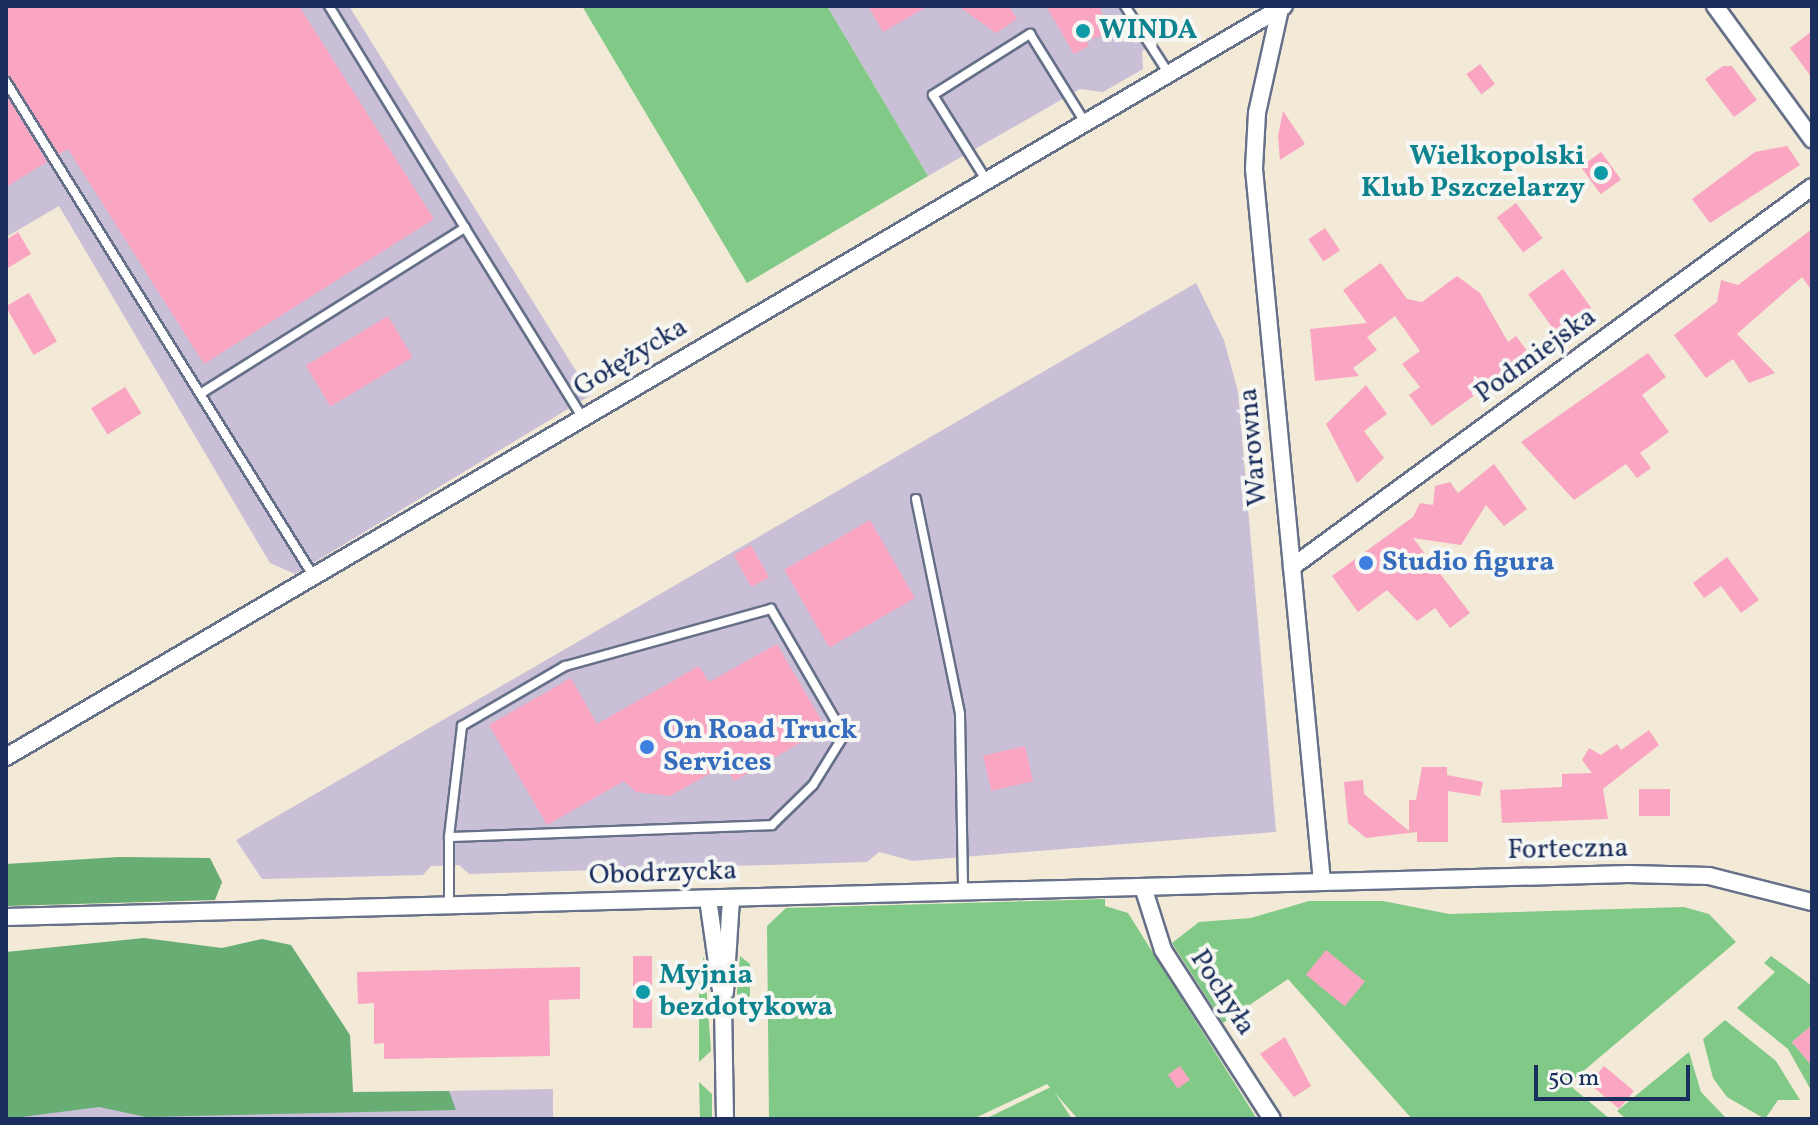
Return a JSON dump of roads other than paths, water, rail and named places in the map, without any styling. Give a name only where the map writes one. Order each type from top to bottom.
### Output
[{"type":"street","points":[[1715,6],[1812,139]]},
{"type":"street","name":"Gołężycka","points":[[6,757],[314,578],[1083,119],[1282,8]]},
{"type":"street","name":"Warowna","points":[[1282,8],[1253,153],[1322,882]]},
{"type":"street","name":"Podmiejska","points":[[1292,567],[1812,187]]},
{"type":"street","name":"Forteczna","points":[[1322,882],[1669,874],[1812,902]]},
{"type":"street","name":"Obodrzycka","points":[[6,917],[1322,882]]},
{"type":"street","name":"Pochyła","points":[[1143,887],[1163,950],[1272,1119]]},
{"type":"street","points":[[725,1119],[723,1004],[731,898]]},
{"type":"street","points":[[708,899],[723,1004]]},
{"type":"lane","points":[[329,6],[583,418]]},
{"type":"lane","points":[[1125,6],[1167,71]]},
{"type":"lane","points":[[985,178],[933,95],[1030,34],[1083,119]]},
{"type":"lane","points":[[6,82],[314,578]]},
{"type":"lane","points":[[200,394],[465,228]]},
{"type":"lane","points":[[916,499],[960,714],[963,893]]},
{"type":"lane","points":[[449,837],[772,825],[813,785],[844,735],[771,609],[565,666],[462,726],[449,837],[449,905]]},
{"type":"place","name":"WINDA","points":[[1083,31]]},
{"type":"place","name":"Wielkopolski Klub Pszczelarzy","points":[[1601,173]]},
{"type":"place","name":"Studio figura","points":[[1366,563]]},
{"type":"place","name":"On Road Truck Services","points":[[647,747]]},
{"type":"place","name":"Myjnia bezdotykowa","points":[[643,992]]}]
